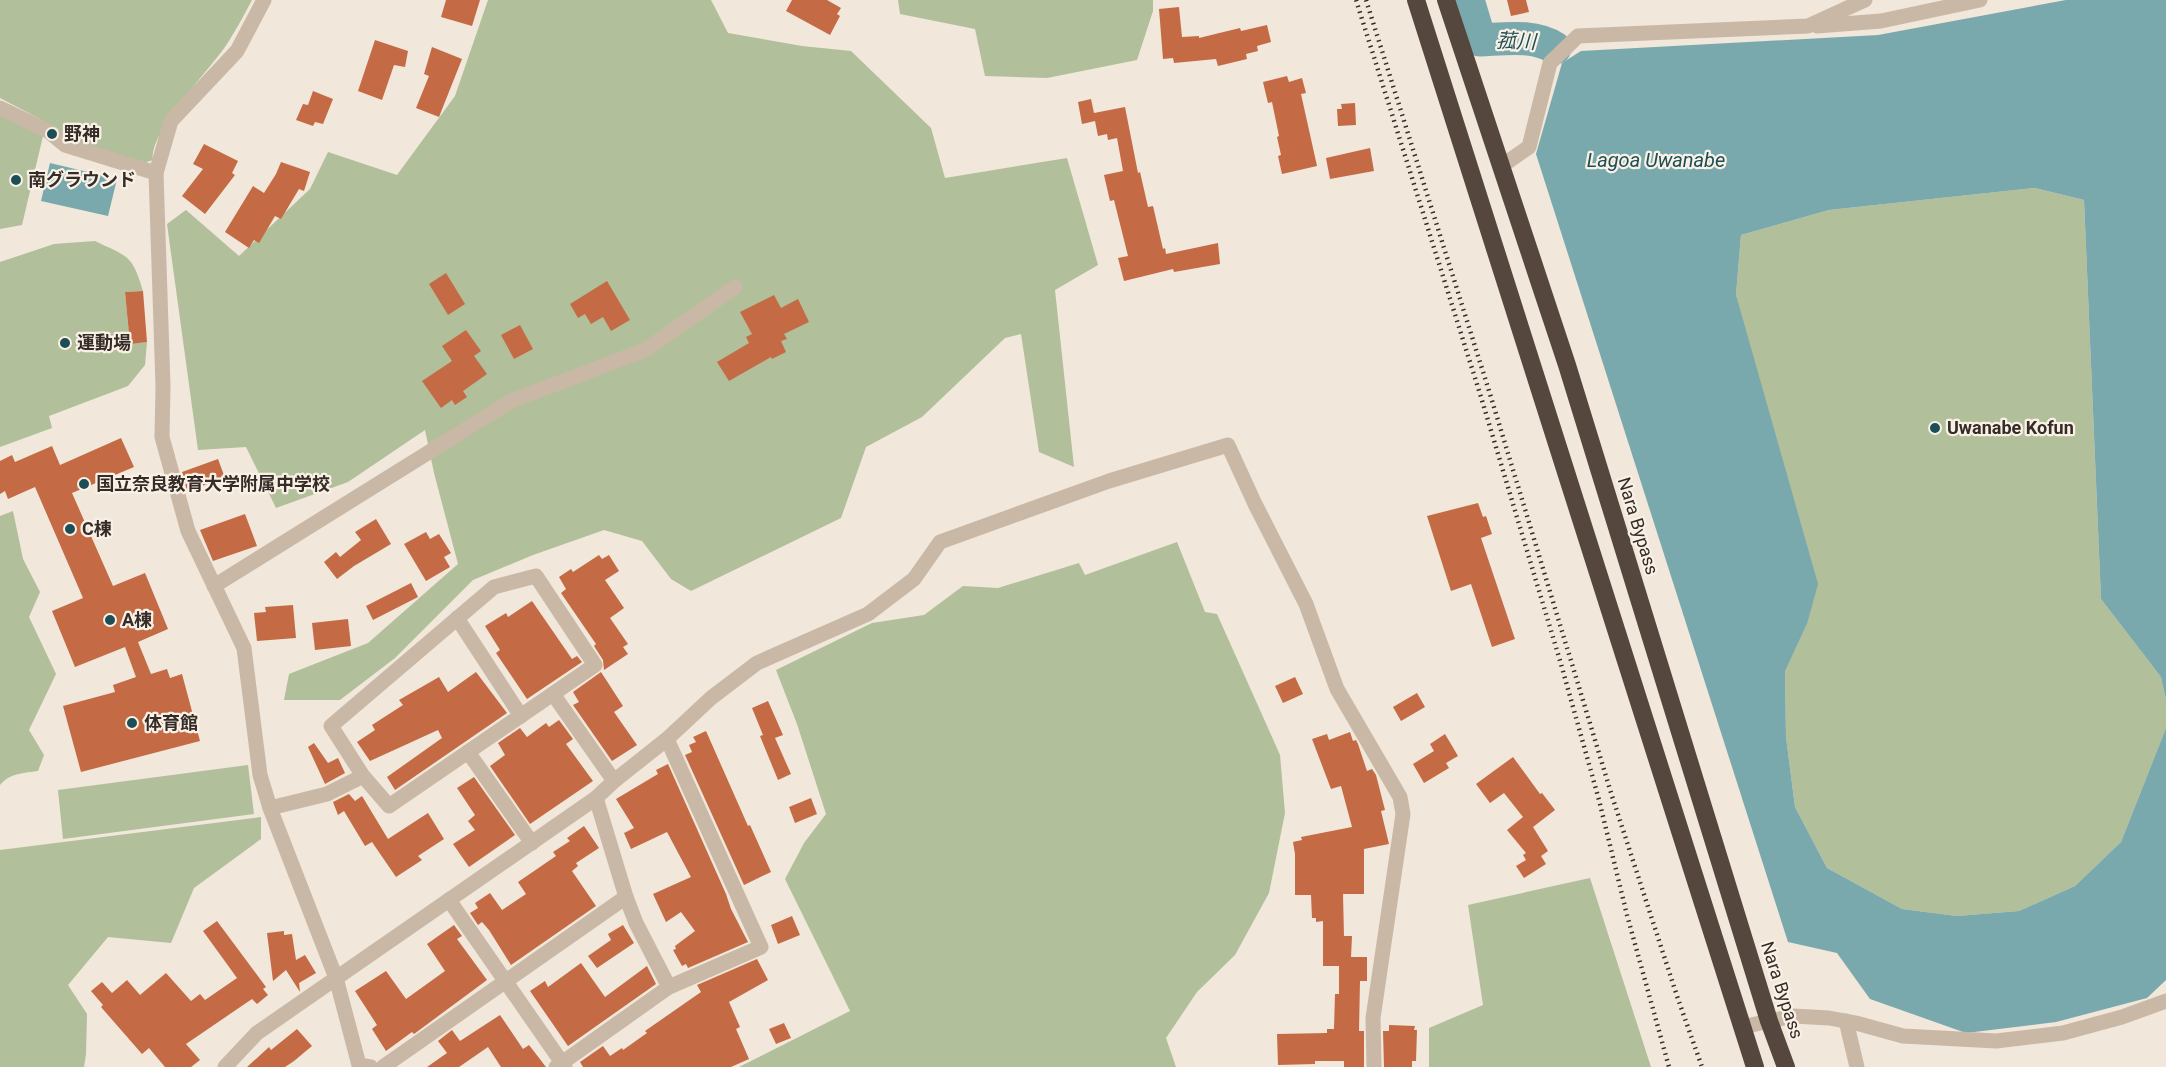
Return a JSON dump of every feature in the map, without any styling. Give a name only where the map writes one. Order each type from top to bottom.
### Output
[{"type":"highway","points":[[1416,0],[1755,1067]]},
{"type":"highway","name":"Nara Bypass","points":[[1446,0],[1567,365],[1769,1021],[1786,1067]]},
{"type":"street","points":[[264,0],[237,51],[171,121],[156,173],[163,386],[162,437],[188,531],[244,648],[260,775],[270,808],[336,978],[362,1066]]},
{"type":"street","points":[[1808,26],[1865,0]]},
{"type":"street","points":[[1500,167],[1529,147],[1550,63],[1578,36],[1881,21],[1980,0]]},
{"type":"street","points":[[0,108],[48,131],[65,145],[156,173]]},
{"type":"street","points":[[214,586],[511,401],[645,350],[735,287]]},
{"type":"street","points":[[225,1067],[256,1033],[596,798],[667,739],[711,698],[757,663],[868,614],[914,579],[940,542],[1109,481],[1228,445],[1306,604],[1337,689],[1400,797],[1403,814],[1373,1018],[1374,1067]]},
{"type":"street","points":[[536,576],[595,665],[389,806],[363,776],[331,726],[457,618],[494,586],[536,576]]},
{"type":"street","points":[[457,618],[521,716]]},
{"type":"street","points":[[553,694],[614,781]]},
{"type":"street","points":[[449,900],[561,1066],[669,987],[761,947],[667,739]]},
{"type":"street","points":[[468,752],[532,843]]},
{"type":"street","points":[[270,808],[327,794],[363,776]]},
{"type":"street","points":[[596,798],[636,923],[669,987]]},
{"type":"street","points":[[383,1067],[626,897]]},
{"type":"street","points":[[1742,1027],[1793,1016],[1846,1021],[1903,1036],[1996,1041],[2062,1033],[2122,1017],[2166,1001]]},
{"type":"street","points":[[1846,1021],[1857,1067]]},
{"type":"green space","points":[[0,0],[252,0],[227,44],[160,133],[154,148],[153,160],[143,163],[67,139],[57,128],[0,98]]},
{"type":"green space","points":[[488,0],[711,0],[728,33],[802,46],[851,51],[931,128],[945,178],[1067,158],[1098,265],[1055,290],[1074,467],[1039,452],[1021,334],[1005,338],[922,417],[866,447],[841,518],[691,591],[671,579],[642,541],[604,530],[533,555],[473,580],[395,658],[340,700],[284,700],[289,674],[368,643],[458,564],[425,430],[348,482],[276,508],[246,447],[198,450],[167,224],[186,210],[239,256],[310,189],[328,152],[397,175],[455,96]]},
{"type":"green space","points":[[898,0],[1153,0],[1153,11],[1137,60],[1047,78],[985,76],[975,29],[900,14]]},
{"type":"green space","name":"南グラウンド","points":[[0,114],[43,136],[22,225],[0,229]]},
{"type":"green space","points":[[2035,188],[2084,200],[2101,599],[2161,677],[2166,700],[2166,728],[2121,842],[2075,886],[2019,911],[1957,916],[1902,909],[1827,868],[1795,807],[1786,737],[1785,670],[1807,624],[1736,295],[1741,235],[1829,210]]},
{"type":"green space","name":"運動場","points":[[95,241],[122,254],[136,270],[143,291],[125,292],[130,343],[147,342],[145,365],[128,386],[49,416],[52,428],[0,447],[0,262],[54,244]]},
{"type":"green space","points":[[13,511],[23,559],[40,592],[29,617],[56,674],[29,730],[44,755],[38,771],[13,776],[0,785],[0,516]]},
{"type":"green space","points":[[1177,542],[1205,612],[1217,614],[1280,755],[1285,813],[1269,893],[1235,955],[1197,992],[1166,1038],[1176,1067],[739,1067],[850,1011],[785,879],[804,843],[826,814],[797,724],[776,670],[872,623],[924,615],[963,586],[998,588],[1079,563],[1085,575]]},
{"type":"green space","points":[[248,765],[254,814],[63,839],[58,790]]},
{"type":"green space","points":[[261,817],[261,839],[194,888],[171,943],[108,937],[68,985],[87,1014],[84,1067],[0,1067],[0,850]]},
{"type":"green space","points":[[1590,878],[1651,1067],[1429,1067],[1429,1028],[1483,1005],[1468,905]]},
{"type":"water","name":"Lagoa Uwanabe","points":[[2066,0],[2166,0],[2166,700],[2161,677],[2101,599],[2084,200],[2035,188],[1829,210],[1741,235],[1736,295],[1818,584],[1807,624],[1785,671],[1786,737],[1795,807],[1827,868],[1902,909],[1957,916],[2019,911],[2075,886],[2121,842],[2166,728],[2166,980],[2147,998],[2056,1022],[1966,1033],[1870,999],[1837,953],[1788,942],[1536,154],[1562,63],[1581,51],[1878,35]]},
{"type":"water","points":[[50,163],[117,179],[108,216],[41,201]]},
{"type":"building","points":[[446,0],[480,0],[472,26],[441,17]]},
{"type":"building","points":[[792,0],[827,0],[841,8],[837,14],[840,16],[830,35],[786,11]]},
{"type":"building","points":[[1507,0],[1526,0],[1529,12],[1511,16]]},
{"type":"building","points":[[1179,7],[1182,37],[1199,36],[1199,38],[1240,28],[1241,31],[1267,25],[1271,42],[1257,46],[1258,51],[1246,54],[1247,59],[1218,66],[1216,59],[1174,63],[1173,58],[1163,59],[1159,9]]},
{"type":"building","points":[[375,40],[408,51],[405,67],[394,65],[382,100],[358,91]]},
{"type":"building","points":[[432,47],[462,59],[439,117],[416,108],[429,76],[424,74]]},
{"type":"building","points":[[1287,76],[1289,82],[1302,78],[1306,93],[1301,94],[1317,166],[1282,174],[1278,156],[1281,155],[1277,137],[1279,136],[1272,102],[1268,103],[1263,82]]},
{"type":"building","points":[[313,91],[333,99],[323,124],[315,122],[313,126],[296,120],[303,104],[308,105]]},
{"type":"building","points":[[1091,99],[1094,113],[1125,107],[1138,173],[1140,172],[1148,207],[1153,206],[1166,254],[1218,243],[1220,264],[1174,272],[1173,269],[1124,281],[1118,258],[1128,256],[1114,200],[1110,201],[1104,175],[1123,171],[1117,138],[1108,140],[1107,134],[1098,136],[1095,121],[1082,124],[1078,102]]},
{"type":"building","points":[[1355,103],[1356,125],[1338,126],[1337,109],[1342,109],[1341,104]]},
{"type":"building","points":[[204,144],[238,161],[232,173],[235,175],[205,214],[182,196],[203,169],[193,164]]},
{"type":"building","points":[[1370,148],[1374,171],[1330,179],[1326,158]]},
{"type":"building","points":[[281,162],[310,172],[304,191],[299,189],[281,219],[275,216],[259,243],[254,240],[249,248],[225,232],[253,186],[264,193]]},
{"type":"building","points":[[446,273],[465,304],[448,315],[429,284]]},
{"type":"building","points":[[607,281],[630,320],[611,331],[603,317],[591,324],[585,314],[578,318],[570,304]]},
{"type":"building","points":[[143,291],[147,342],[130,344],[125,292]]},
{"type":"building","points":[[774,295],[781,308],[798,299],[809,322],[784,334],[787,339],[781,341],[786,352],[772,359],[771,357],[729,381],[717,362],[749,343],[746,337],[752,334],[740,312]]},
{"type":"building","points":[[520,325],[533,349],[514,359],[501,335]]},
{"type":"building","points":[[466,330],[481,351],[474,356],[487,374],[463,391],[467,397],[455,405],[452,400],[441,408],[422,381],[452,361],[442,346]]},
{"type":"building","points":[[121,438],[134,467],[72,493],[113,586],[145,573],[168,629],[138,642],[151,674],[167,669],[170,678],[182,674],[200,741],[81,772],[63,706],[115,692],[113,685],[136,677],[125,647],[75,667],[52,611],[83,598],[35,487],[8,499],[5,491],[0,494],[0,461],[12,455],[15,462],[52,446],[60,465]]},
{"type":"building","points":[[218,459],[225,478],[187,491],[182,472]]},
{"type":"building","points":[[1478,503],[1483,517],[1486,516],[1492,534],[1481,538],[1515,639],[1492,647],[1471,584],[1451,591],[1427,516]]},
{"type":"building","points":[[245,514],[257,546],[213,561],[200,530]]},
{"type":"building","points":[[376,519],[391,544],[337,579],[324,562],[336,552],[340,557],[361,540],[355,532]]},
{"type":"building","points":[[426,532],[430,539],[439,534],[451,553],[444,557],[450,567],[426,581],[404,544]]},
{"type":"building","points":[[599,555],[602,559],[609,555],[619,571],[605,580],[624,608],[610,618],[628,644],[623,647],[628,654],[604,670],[603,660],[594,646],[596,644],[561,593],[566,589],[559,577],[571,569],[573,572]]},
{"type":"building","points":[[411,583],[418,597],[373,620],[366,606]]},
{"type":"building","points":[[532,601],[572,659],[577,656],[582,662],[527,699],[496,653],[500,650],[485,626],[506,613],[508,617]]},
{"type":"building","points":[[293,605],[296,638],[257,641],[254,613],[266,612],[265,607]]},
{"type":"building","points":[[348,619],[351,646],[315,650],[312,623]]},
{"type":"building","points":[[476,672],[507,713],[395,790],[387,777],[442,738],[438,730],[370,761],[357,742],[375,730],[372,725],[403,705],[399,700],[439,677],[448,692]]},
{"type":"building","points":[[601,672],[623,706],[614,712],[637,745],[612,761],[573,705],[579,702],[573,692]]},
{"type":"building","points":[[1295,677],[1303,694],[1283,703],[1275,686]]},
{"type":"building","points":[[1417,693],[1425,707],[1401,721],[1393,707]]},
{"type":"building","points":[[768,701],[783,735],[775,738],[791,774],[778,780],[760,736],[763,735],[752,708]]},
{"type":"building","points":[[559,720],[573,739],[566,744],[593,781],[530,824],[490,766],[505,755],[498,743],[520,728],[527,737],[546,723],[549,727]]},
{"type":"building","points":[[706,731],[771,872],[744,885],[685,755],[692,752],[689,745],[696,742],[693,737]]},
{"type":"building","points":[[1350,732],[1353,741],[1356,740],[1358,744],[1367,771],[1372,769],[1376,775],[1385,810],[1381,811],[1389,844],[1364,849],[1364,894],[1343,894],[1344,936],[1352,936],[1351,957],[1367,957],[1367,981],[1360,981],[1359,1031],[1364,1031],[1364,1067],[1344,1067],[1344,1061],[1278,1065],[1277,1034],[1327,1033],[1327,1029],[1334,1029],[1335,994],[1339,994],[1339,966],[1323,966],[1323,921],[1316,922],[1316,918],[1312,918],[1311,895],[1295,895],[1293,842],[1302,840],[1301,837],[1352,827],[1341,786],[1331,789],[1312,739],[1327,734],[1329,740]]},
{"type":"building","points":[[1445,734],[1458,756],[1446,763],[1449,768],[1424,783],[1413,764],[1434,751],[1430,744]]},
{"type":"building","points":[[314,743],[328,763],[338,758],[345,773],[325,784],[308,747]]},
{"type":"building","points":[[1513,757],[1540,794],[1542,793],[1555,810],[1533,827],[1548,851],[1541,856],[1546,864],[1524,878],[1516,866],[1526,860],[1523,855],[1526,853],[1507,830],[1523,817],[1504,793],[1490,803],[1476,784]]},
{"type":"building","points":[[668,764],[731,909],[748,942],[688,968],[686,964],[682,966],[673,950],[695,931],[681,912],[666,922],[653,894],[691,877],[667,832],[631,849],[624,833],[634,828],[616,799],[658,774],[656,770]]},
{"type":"building","points":[[474,777],[515,835],[469,867],[453,844],[475,830],[468,821],[475,815],[457,788]]},
{"type":"building","points":[[349,794],[355,801],[362,796],[388,839],[428,813],[444,839],[418,856],[422,860],[396,877],[372,842],[365,846],[344,811],[338,815],[333,802]]},
{"type":"building","points":[[811,798],[817,814],[795,823],[789,807]]},
{"type":"building","points":[[584,826],[599,848],[576,863],[578,866],[572,871],[596,906],[511,965],[489,930],[482,922],[478,925],[470,913],[478,908],[475,903],[490,893],[502,910],[526,894],[518,882],[556,856],[553,852],[570,841],[567,838]]},
{"type":"building","points":[[792,916],[800,935],[778,944],[771,925]]},
{"type":"building","points":[[217,921],[266,987],[263,989],[268,995],[257,1004],[252,999],[186,1044],[200,1060],[191,1067],[165,1067],[149,1048],[142,1054],[101,1007],[103,1005],[91,991],[102,982],[112,993],[127,980],[140,995],[166,973],[191,1001],[200,994],[205,1000],[237,978],[203,931]]},
{"type":"building","points":[[454,925],[462,936],[457,939],[487,980],[414,1034],[412,1032],[386,1051],[372,1029],[377,1025],[355,991],[386,971],[406,999],[445,971],[427,944]]},
{"type":"building","points":[[623,925],[634,943],[597,968],[588,956],[611,940],[608,934]]},
{"type":"building","points":[[284,931],[284,935],[292,934],[296,960],[305,955],[316,973],[299,983],[300,992],[286,970],[273,981],[267,933]]},
{"type":"building","points":[[757,959],[768,980],[729,1002],[740,1027],[736,1029],[749,1059],[731,1067],[583,1067],[580,1062],[603,1046],[610,1056],[647,1033],[645,1031],[701,992],[697,985]]},
{"type":"building","points":[[581,963],[605,997],[647,966],[656,984],[568,1046],[530,991],[545,981],[548,987]]},
{"type":"building","points":[[500,1015],[523,1049],[529,1045],[546,1067],[501,1067],[488,1047],[459,1067],[427,1067],[447,1053],[438,1041],[452,1030],[460,1041]]},
{"type":"building","points":[[784,1023],[791,1038],[776,1044],[769,1029]]},
{"type":"building","points":[[1389,1025],[1415,1026],[1414,1030],[1417,1030],[1416,1061],[1412,1061],[1412,1067],[1384,1067],[1383,1031],[1389,1031]]},
{"type":"building","points":[[297,1029],[312,1046],[294,1061],[285,1067],[247,1067],[269,1047],[271,1050]]},
{"type":"waterway","name":"菰川","points":[[1468,0],[1480,40],[1528,39],[1555,48]]},
{"type":"railway","points":[[1356,0],[1481,397],[1561,664],[1669,1067]]},
{"type":"railway","points":[[1366,0],[1490,394],[1612,796],[1702,1067]]},
{"type":"place","name":"野神","points":[[52,134]]},
{"type":"place","name":"南グラウンド","points":[[16,180]]},
{"type":"place","name":"運動場","points":[[65,343]]},
{"type":"place","name":"Uwanabe Kofun","points":[[1935,428]]},
{"type":"place","name":"国立奈良教育大学附属中学校","points":[[84,484]]},
{"type":"place","name":"C棟","points":[[70,529]]},
{"type":"place","name":"A棟","points":[[110,620]]},
{"type":"place","name":"体育館","points":[[132,723]]}]
